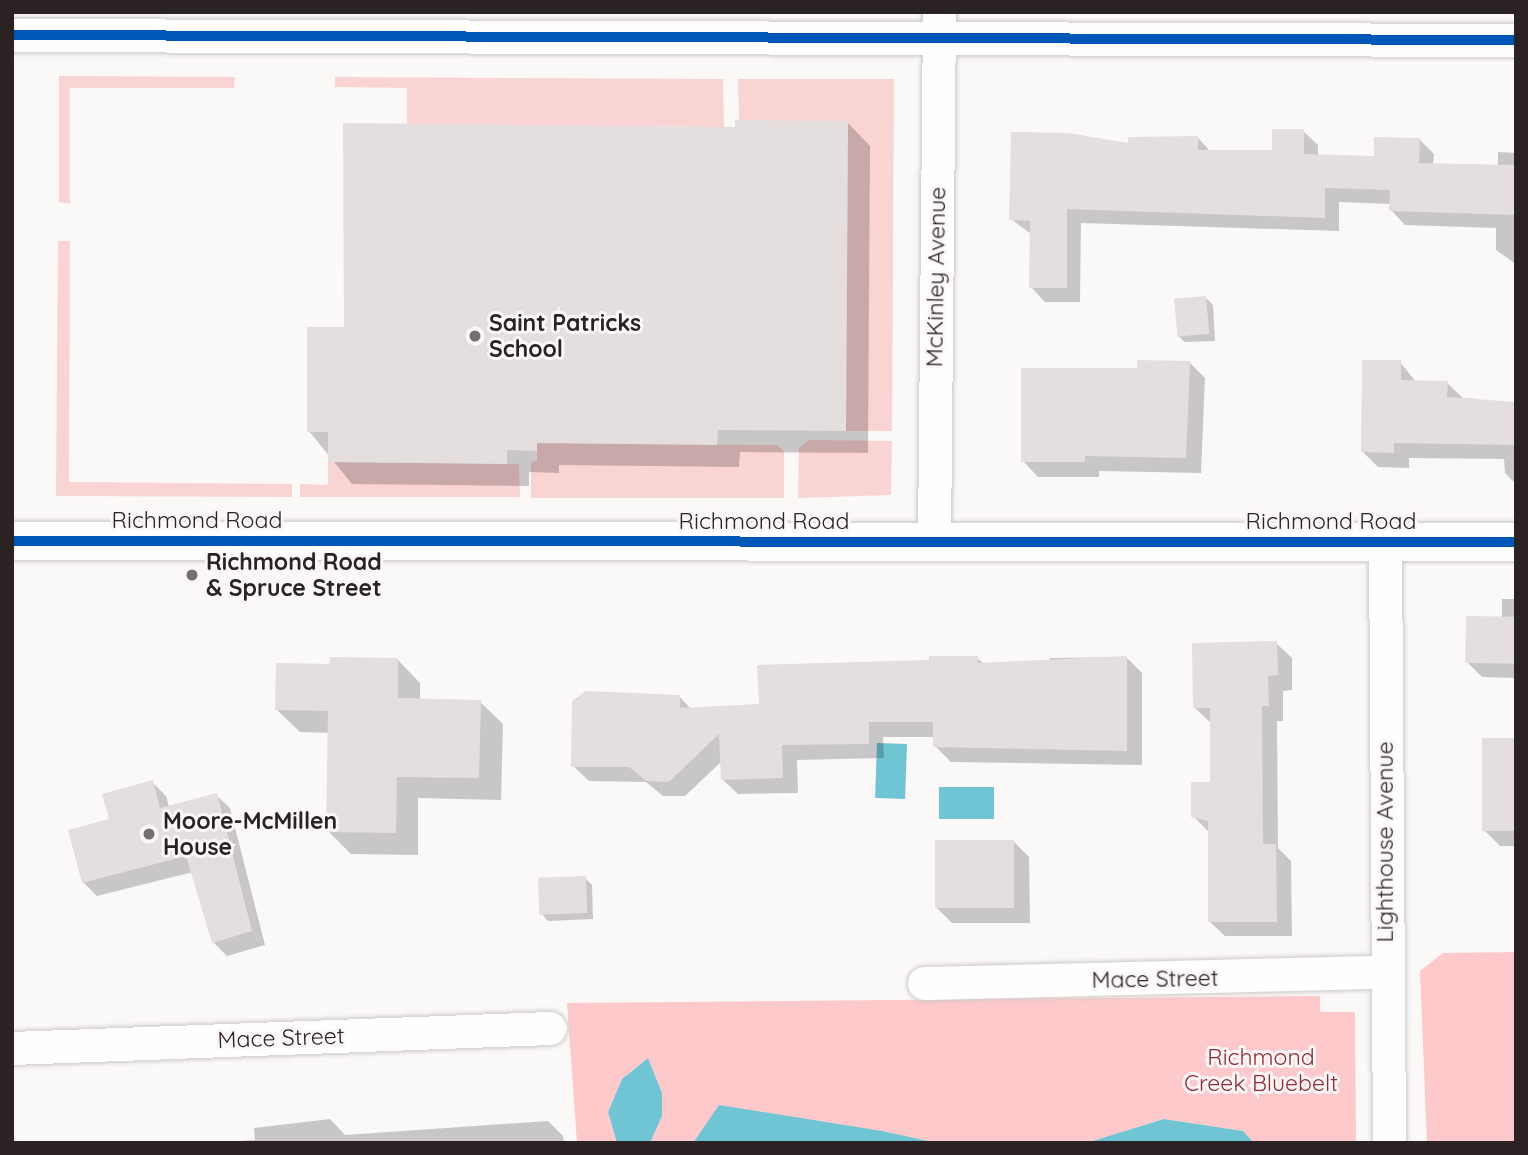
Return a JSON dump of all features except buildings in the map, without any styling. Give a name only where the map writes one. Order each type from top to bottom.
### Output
[{"type":"street","points":[[12,35],[939,25],[1516,40]]},
{"type":"street","name":"McKinley Avenue","points":[[934,542],[939,25]]},
{"type":"street","name":"Richmond Road","points":[[12,541],[1516,542]]},
{"type":"street","name":"Lighthouse Avenue","points":[[1385,542],[1385,972],[1389,1143]]},
{"type":"street","name":"Mace Street","points":[[924,983],[1385,972]]},
{"type":"street","name":"Mace Street","points":[[12,1048],[550,1028]]},
{"type":"shaded area","points":[[59,76],[235,77],[234,88],[70,88],[70,204],[59,202]]},
{"type":"shaded area","points":[[335,77],[723,79],[724,127],[407,124],[407,88],[335,87]]},
{"type":"shaded area","points":[[738,79],[894,79],[892,431],[846,431],[848,122],[739,120]]},
{"type":"shaded area","points":[[58,241],[70,241],[69,482],[292,484],[292,497],[56,496]]},
{"type":"shaded area","points":[[809,440],[892,441],[891,495],[798,498],[799,448]]},
{"type":"shaded area","points":[[537,443],[777,445],[784,451],[784,498],[531,498],[531,462],[537,461]]},
{"type":"shaded area","points":[[328,462],[519,464],[520,497],[300,497],[300,484],[328,485]]},
{"type":"green space","points":[[1516,952],[1516,1143],[1427,1143],[1420,971],[1443,953]]},
{"type":"green space","name":"Richmond Creek Bluebelt","points":[[1320,996],[1320,1012],[1355,1012],[1356,1143],[1254,1143],[1242,1131],[1164,1119],[1086,1143],[937,1143],[719,1106],[693,1143],[650,1143],[662,1116],[662,1093],[648,1058],[622,1079],[608,1112],[617,1143],[577,1143],[567,1003]]},
{"type":"water","points":[[877,743],[907,744],[905,799],[875,798]]},
{"type":"water","points":[[939,787],[994,787],[994,819],[939,819]]},
{"type":"water","points":[[648,1058],[662,1093],[662,1116],[650,1143],[617,1143],[608,1112],[622,1079]]},
{"type":"water","points":[[719,1105],[882,1131],[937,1143],[693,1143]]},
{"type":"water","points":[[1164,1119],[1243,1131],[1254,1143],[1086,1143]]},
{"type":"cycle path","points":[[12,35],[1516,40]]},
{"type":"cycle path","points":[[12,541],[1516,542]]},
{"type":"place","name":"Saint Patricks School","points":[[475,336]]},
{"type":"place","name":"Richmond Road & Spruce Street","points":[[192,575]]},
{"type":"place","name":"Moore-McMillen House","points":[[149,834]]}]
